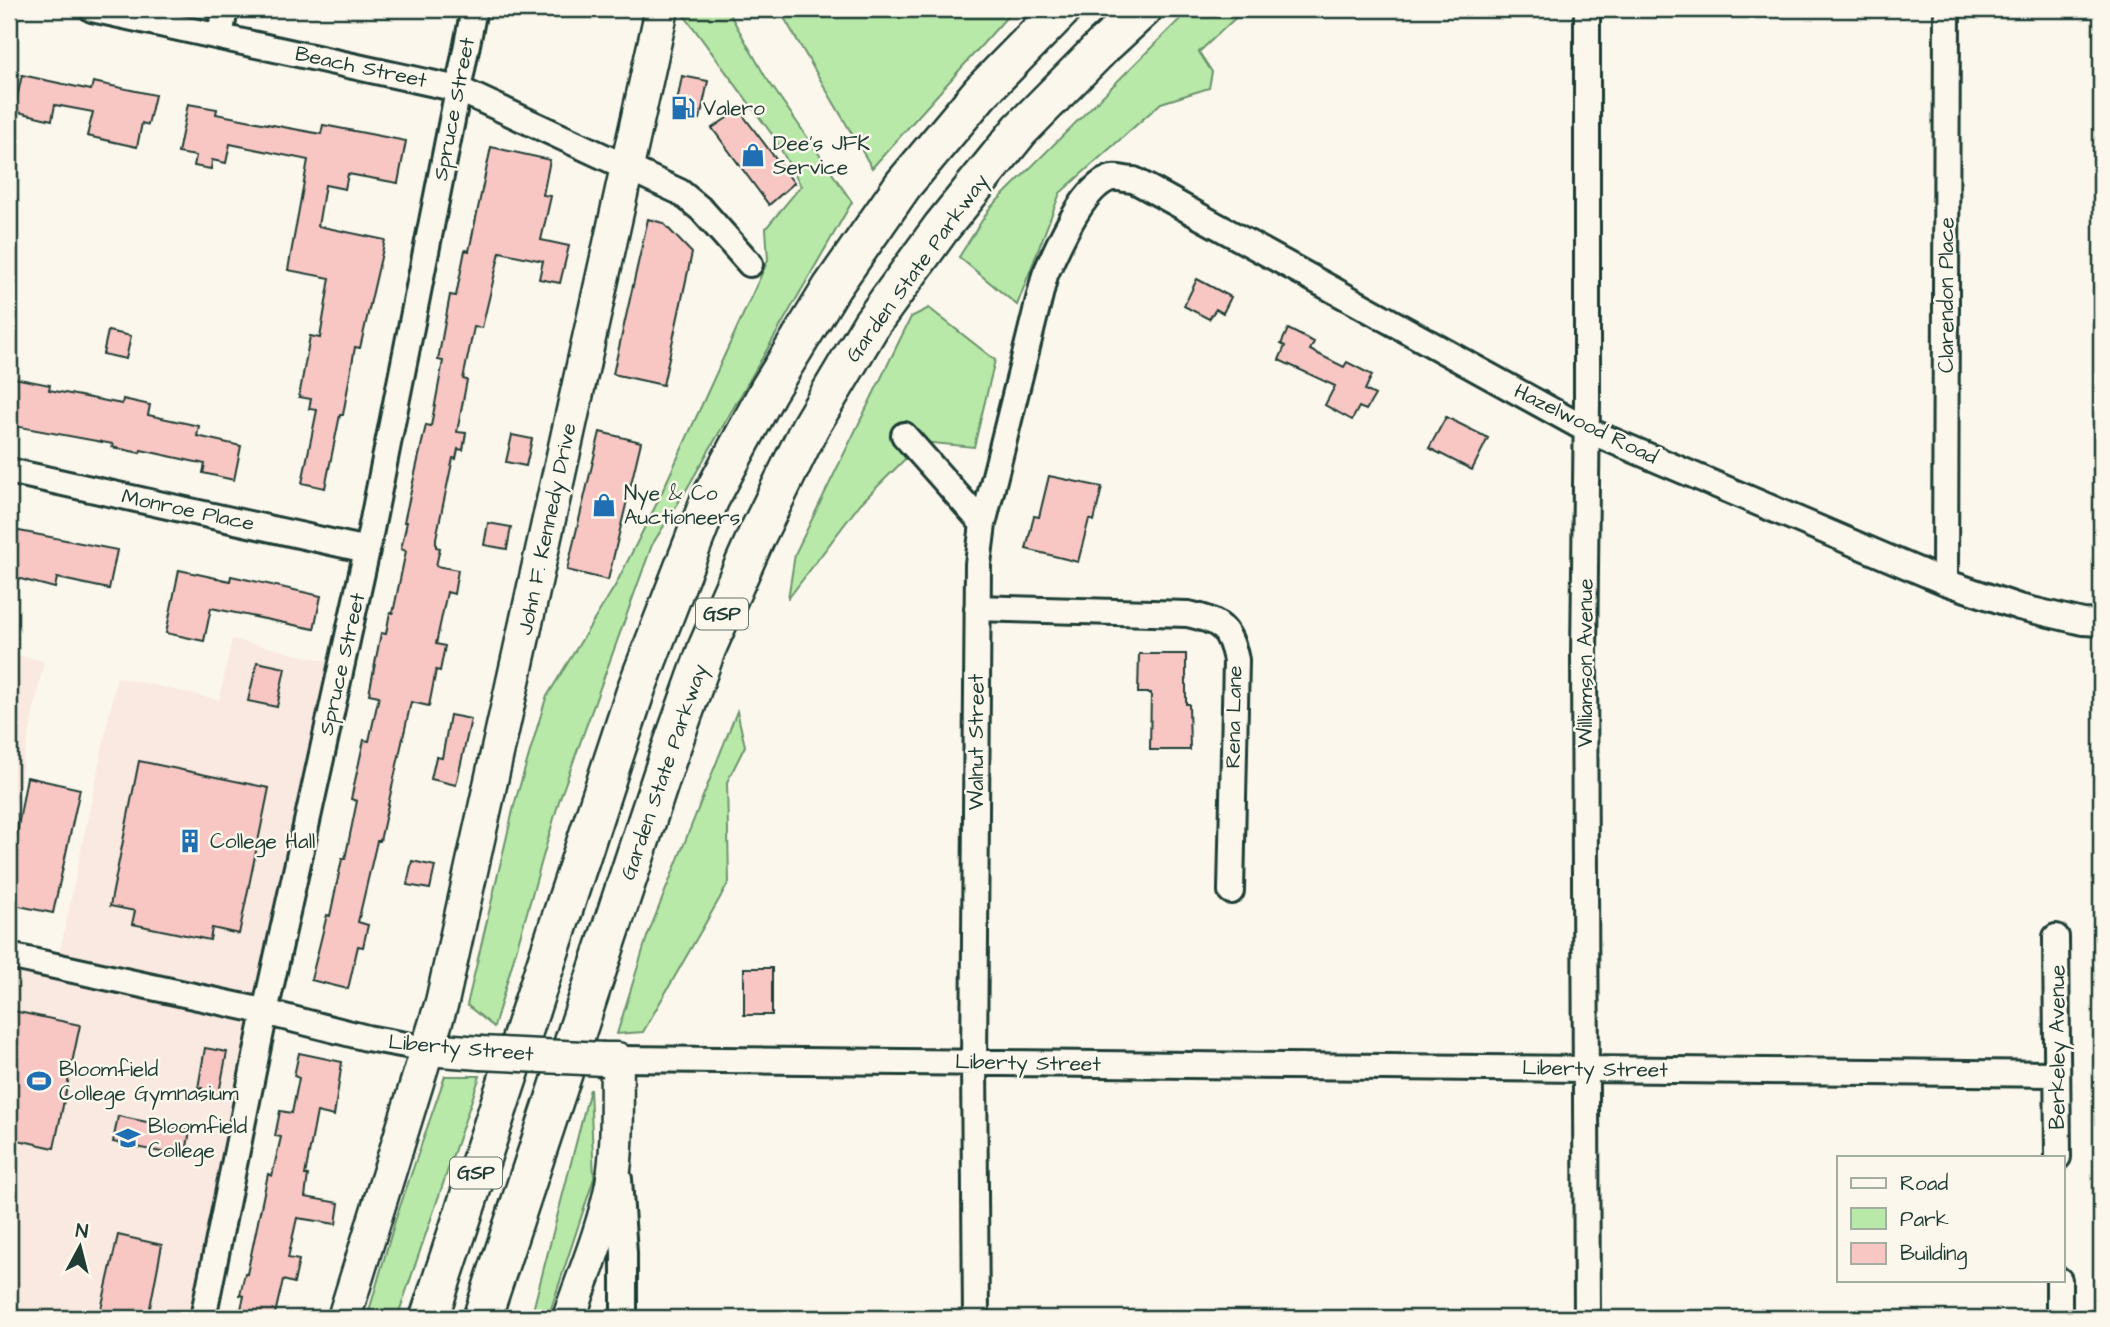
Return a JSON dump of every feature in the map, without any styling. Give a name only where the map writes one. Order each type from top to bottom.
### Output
[{"type":"highway","name":"GSP","points":[[429,1318],[637,687],[710,499],[775,379],[832,287],[903,185],[980,93],[1062,9]]},
{"type":"highway","name":"Garden State Parkway","points":[[482,1318],[597,1057],[707,648],[756,537],[810,427],[872,323],[941,228],[1020,131],[1102,46],[1143,9]]},
{"type":"highway","points":[[412,1318],[524,1028]]},
{"type":"highway","points":[[505,1318],[597,1057]]},
{"type":"main road","name":"John F. Kennedy Drive","points":[[344,1318],[442,1002],[662,9]]},
{"type":"main road","name":"Liberty Street","points":[[428,1049],[597,1057]]},
{"type":"main road","points":[[569,1318],[607,1205],[616,1143],[597,1057]]},
{"type":"street","name":"Beach Street","points":[[92,9],[458,89],[680,192],[702,210],[750,264]]},
{"type":"street","points":[[220,37],[225,9]]},
{"type":"street","name":"Spruce Street","points":[[203,1318],[265,1012],[367,550],[474,9]]},
{"type":"street","name":"Williamson Avenue","points":[[1587,9],[1584,654],[1587,1318]]},
{"type":"street","name":"Clarendon Place","points":[[1945,582],[1947,9]]},
{"type":"street","name":"Hazelwood Road","points":[[1095,187],[1113,178],[1134,180],[1587,430],[1945,582],[2020,607],[2083,622],[2101,623]]},
{"type":"street","name":"Walnut Street","points":[[976,1318],[974,1063],[978,565],[983,524],[1045,275],[1056,250],[1095,187]]},
{"type":"street","points":[[904,435],[983,524]]},
{"type":"street","name":"Monroe Place","points":[[9,471],[367,550]]},
{"type":"street","name":"Rena Lane","points":[[977,608],[1188,614],[1209,619],[1224,627],[1232,641],[1236,660],[1231,891]]},
{"type":"street","name":"Berkeley Avenue","points":[[2056,937],[2058,1156]]},
{"type":"street","name":"Liberty Street","points":[[9,956],[265,1012],[377,1040],[428,1049]]},
{"type":"street","name":"Liberty Street","points":[[597,1057],[2057,1074]]},
{"type":"street","points":[[616,1143],[624,1253],[624,1318]]},
{"type":"street","points":[[2059,1282],[2059,1318]]},
{"type":"shaded area","name":"Bloomfield College","points":[[232,639],[347,666],[209,1318],[51,1318],[11,1310],[9,1317],[9,956],[57,966],[117,677],[219,700]]},
{"type":"shaded area","points":[[9,653],[44,661],[9,832]]},
{"type":"green space","points":[[686,9],[727,9],[765,76],[852,202],[652,545],[559,801],[494,1027],[467,1005],[515,802],[546,698],[615,586],[657,503],[768,260],[766,228],[801,186],[774,137],[684,15]]},
{"type":"green space","points":[[779,9],[1014,9],[872,168]]},
{"type":"green space","points":[[1190,9],[1245,9],[1199,52],[1212,72],[1209,88],[1161,103],[1060,193],[1017,305],[959,257],[990,208]]},
{"type":"green space","points":[[929,308],[995,360],[974,447],[922,442],[860,504],[788,599],[795,554],[911,317]]},
{"type":"green space","points":[[737,711],[745,746],[727,782],[729,882],[643,1032],[617,1034],[647,937]]},
{"type":"green space","points":[[445,1076],[480,1076],[397,1318],[367,1318],[395,1221]]},
{"type":"green space","points":[[590,1089],[594,1178],[548,1318],[531,1318]]},
{"type":"building","points":[[22,75],[91,90],[93,82],[155,95],[148,125],[142,123],[137,147],[87,136],[93,112],[55,105],[52,120],[14,111]]},
{"type":"building","points":[[682,76],[708,81],[700,119],[675,113]]},
{"type":"building","points":[[188,104],[217,109],[216,114],[321,134],[323,125],[406,141],[398,183],[348,174],[345,189],[325,185],[318,226],[385,240],[360,348],[355,347],[343,415],[340,415],[325,488],[302,483],[317,410],[309,409],[311,399],[299,397],[310,336],[320,338],[330,278],[288,270],[308,160],[230,144],[226,163],[212,160],[211,169],[194,166],[196,156],[178,153]]},
{"type":"building","name":"Dee's JFK Service","points":[[739,110],[794,183],[769,205],[712,128]]},
{"type":"building","points":[[491,147],[550,160],[543,195],[551,196],[541,240],[569,246],[560,283],[539,279],[543,261],[500,252],[482,328],[474,327],[463,379],[467,380],[457,432],[466,433],[463,450],[458,449],[456,459],[453,458],[436,538],[436,547],[440,548],[436,566],[458,570],[454,594],[447,592],[436,644],[445,646],[440,671],[436,670],[429,706],[411,702],[380,841],[377,841],[358,922],[368,925],[363,947],[358,946],[348,989],[311,980],[327,915],[330,916],[342,859],[345,859],[357,801],[351,799],[364,740],[369,741],[379,696],[369,694],[381,633],[386,634],[390,612],[393,613],[406,551],[401,549],[407,522],[404,522],[426,425],[431,426],[443,361],[438,360],[450,295],[456,296],[465,250],[469,251]]},
{"type":"building","points":[[648,219],[663,223],[692,253],[663,385],[613,374]]},
{"type":"building","points":[[1197,279],[1231,297],[1223,313],[1216,309],[1209,319],[1184,306]]},
{"type":"building","points":[[1288,329],[1314,342],[1310,350],[1344,367],[1347,362],[1372,375],[1365,390],[1375,395],[1366,410],[1359,407],[1352,420],[1325,405],[1335,386],[1279,360],[1285,346],[1281,344]]},
{"type":"building","points":[[108,331],[131,336],[126,359],[103,354]]},
{"type":"building","points":[[9,377],[50,385],[49,390],[122,404],[123,399],[150,405],[148,415],[199,426],[197,436],[241,446],[234,480],[203,473],[205,464],[9,425]]},
{"type":"building","points":[[1446,417],[1488,438],[1472,470],[1429,448]]},
{"type":"building","points":[[600,432],[641,442],[608,580],[567,570]]},
{"type":"building","points":[[512,435],[532,439],[526,466],[506,462]]},
{"type":"building","points":[[1049,476],[1102,487],[1094,521],[1089,519],[1078,562],[1026,549],[1034,516],[1039,517]]},
{"type":"building","points":[[488,523],[511,527],[507,549],[484,545]]},
{"type":"building","points":[[9,529],[117,550],[109,589],[57,578],[55,588],[9,576]]},
{"type":"building","points":[[179,570],[230,581],[231,576],[321,596],[314,629],[211,608],[204,641],[166,633]]},
{"type":"building","points":[[1139,654],[1186,654],[1190,750],[1150,750],[1151,693],[1138,693]]},
{"type":"building","points":[[257,662],[285,668],[277,707],[248,701]]},
{"type":"building","points":[[450,715],[471,719],[456,785],[431,779],[436,757],[442,758]]},
{"type":"building","name":"College Hall","points":[[139,761],[269,788],[239,934],[212,928],[210,940],[132,924],[135,911],[110,906]]},
{"type":"building","points":[[27,777],[80,789],[53,913],[9,904],[9,876]]},
{"type":"building","points":[[412,861],[435,866],[430,889],[407,885]]},
{"type":"building","points":[[744,968],[772,968],[772,1015],[744,1015]]},
{"type":"building","name":"Bloomfield College Gymnasium","points":[[9,1010],[80,1025],[54,1148],[9,1138]]},
{"type":"building","points":[[205,1048],[227,1052],[218,1098],[201,1094],[202,1088],[198,1088]]},
{"type":"building","points":[[299,1053],[342,1062],[334,1116],[317,1112],[305,1175],[308,1175],[305,1197],[339,1203],[336,1224],[297,1218],[288,1258],[299,1260],[294,1283],[283,1280],[274,1318],[239,1318],[245,1273],[247,1274],[268,1174],[272,1176],[281,1137],[275,1136],[280,1111],[292,1113],[299,1078],[294,1076]]},
{"type":"building","points":[[118,1116],[190,1131],[185,1157],[113,1142]]},
{"type":"building","points":[[118,1235],[162,1245],[148,1318],[99,1318]]},
{"type":"place","name":"Valero","points":[[683,108]]},
{"type":"place","name":"Dee's JFK Service","points":[[753,155]]},
{"type":"place","name":"Nye & Co Auctioneers","points":[[604,505]]},
{"type":"place","name":"College Hall","points":[[190,841]]},
{"type":"place","name":"Bloomfield College Gymnasium","points":[[39,1081]]},
{"type":"place","name":"Bloomfield College","points":[[128,1138]]}]
